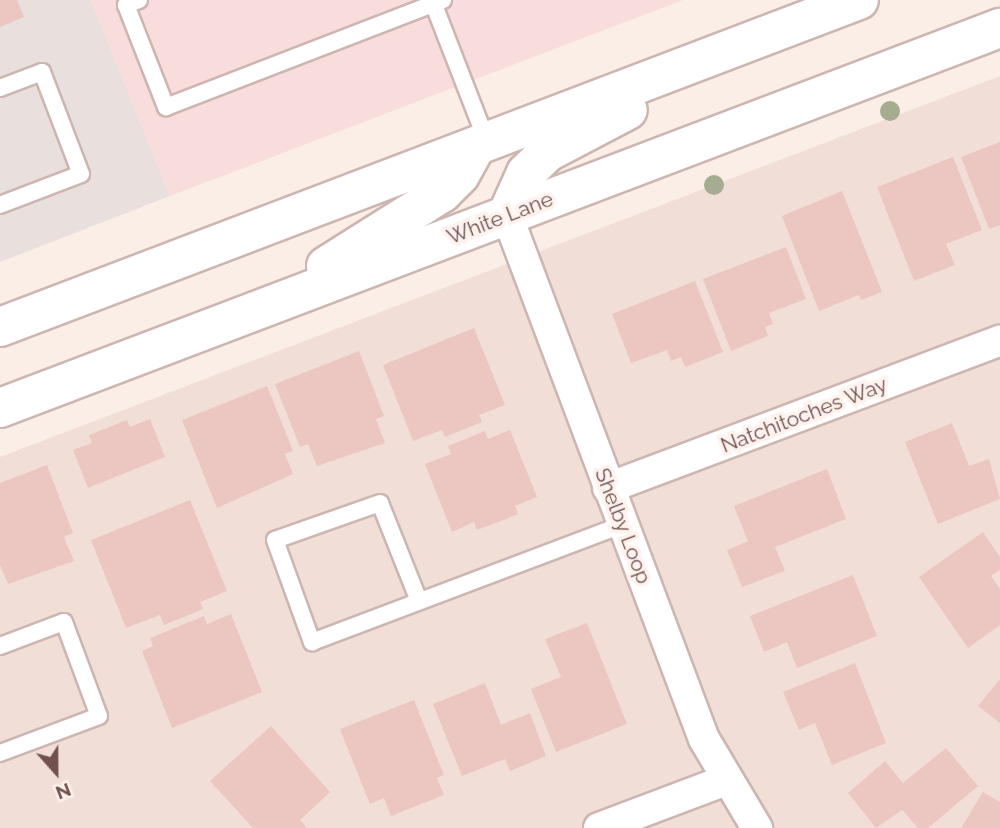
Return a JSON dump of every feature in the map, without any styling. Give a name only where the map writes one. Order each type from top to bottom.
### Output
[{"type":"main road","points":[[0,327],[859,0]]},
{"type":"main road","name":"White Lane","points":[[0,408],[1000,28]]},
{"type":"main road","points":[[507,215],[526,173],[548,152],[775,32]]},
{"type":"main road","points":[[253,312],[442,193],[460,175],[482,144]]},
{"type":"street","name":"Shelby Loop","points":[[507,215],[704,739],[757,828]]},
{"type":"street","name":"Natchitoches Way","points":[[608,488],[1000,341]]},
{"type":"street","points":[[599,828],[726,780]]},
{"type":"lane","points":[[139,0],[127,5],[166,107],[436,1],[482,144]]},
{"type":"lane","points":[[0,88],[42,72],[80,174],[0,205]]},
{"type":"lane","points":[[419,601],[380,503],[275,540],[312,642],[622,525]]},
{"type":"lane","points":[[0,646],[64,622],[99,716],[1,750]]},
{"type":"shaded area","points":[[0,0],[91,0],[170,196],[0,262]]},
{"type":"shaded area","points":[[91,0],[683,0],[170,196]]},
{"type":"shaded area","points":[[1000,76],[1000,828],[0,828],[0,457]]},
{"type":"building","points":[[0,0],[17,0],[24,17],[0,27]]},
{"type":"building","points":[[1000,142],[1000,225],[989,229],[961,157]]},
{"type":"building","points":[[953,157],[982,230],[946,244],[955,265],[914,281],[877,187]]},
{"type":"building","points":[[842,191],[882,292],[861,300],[859,295],[819,311],[782,216]]},
{"type":"building","points":[[786,247],[806,299],[769,313],[773,324],[765,327],[768,336],[731,351],[703,279]]},
{"type":"building","points":[[695,281],[723,352],[685,367],[681,357],[671,361],[667,350],[631,363],[612,314]]},
{"type":"building","points":[[474,328],[505,405],[479,415],[482,422],[445,437],[442,430],[413,441],[383,365]]},
{"type":"building","points":[[359,351],[384,416],[376,419],[385,443],[317,466],[308,444],[300,447],[275,384]]},
{"type":"building","points":[[267,386],[293,451],[285,454],[293,474],[217,508],[182,420]]},
{"type":"building","points":[[150,419],[165,457],[88,488],[73,450],[92,443],[89,435],[127,420],[130,427]]},
{"type":"building","points":[[952,423],[969,466],[989,459],[1000,499],[938,524],[905,442]]},
{"type":"building","points":[[510,430],[537,497],[515,506],[518,514],[506,519],[477,530],[474,522],[452,532],[425,464],[451,454],[448,446],[485,431],[488,439]]},
{"type":"building","points":[[47,465],[73,533],[64,537],[74,561],[8,584],[0,565],[0,483]]},
{"type":"building","points":[[827,469],[846,519],[775,547],[785,571],[742,587],[727,550],[748,541],[734,506]]},
{"type":"building","points":[[190,500],[227,591],[200,602],[203,609],[164,625],[160,615],[126,628],[91,540]]},
{"type":"building","points":[[983,532],[1000,557],[1000,570],[991,576],[1000,589],[1000,625],[968,648],[919,577]]},
{"type":"building","points":[[853,575],[877,636],[797,668],[787,642],[764,652],[750,616]]},
{"type":"building","points":[[231,614],[262,692],[172,728],[142,651],[153,646],[150,638],[204,616],[207,624]]},
{"type":"building","points":[[587,623],[627,724],[556,752],[531,689],[561,677],[545,639]]},
{"type":"building","points":[[855,663],[886,743],[832,765],[815,723],[799,730],[783,692]]},
{"type":"building","points":[[1000,679],[1000,723],[978,706]]},
{"type":"building","points":[[485,683],[501,725],[530,713],[546,756],[510,771],[505,759],[462,776],[433,704]]},
{"type":"building","points":[[414,700],[444,775],[437,778],[444,795],[391,816],[384,798],[370,804],[340,729]]},
{"type":"building","points":[[271,726],[330,792],[300,820],[307,828],[253,828],[210,781]]},
{"type":"building","points":[[946,748],[978,786],[928,828],[918,828],[902,810],[876,828],[848,793],[885,761],[903,783]]},
{"type":"building","points":[[983,792],[1000,802],[1000,828],[961,828]]}]
